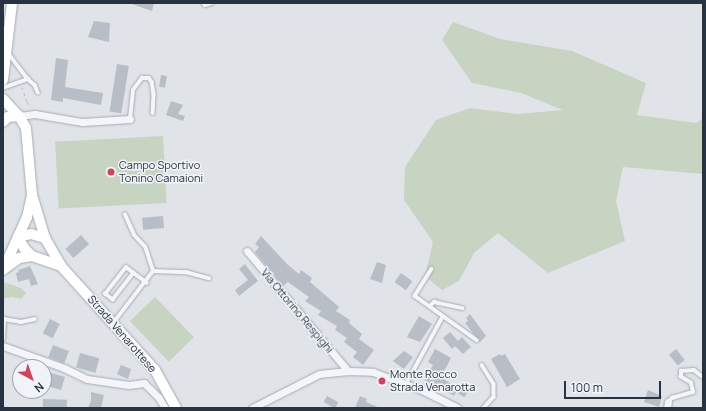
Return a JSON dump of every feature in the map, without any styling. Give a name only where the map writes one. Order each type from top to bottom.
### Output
[{"type":"main road","points":[[3,80],[11,25],[12,3]]},
{"type":"main road","points":[[3,15],[11,25]]},
{"type":"main road","name":"Strada Venarottese","points":[[3,99],[19,116],[26,128],[32,195],[45,238],[60,266],[114,322],[155,370],[176,408]]},
{"type":"main road","points":[[3,122],[8,117],[19,116]]},
{"type":"main road","name":"Strada Venarottese","points":[[3,270],[18,237],[32,195]]},
{"type":"main road","points":[[32,256],[24,248],[18,237],[31,234],[45,238]]},
{"type":"main road","name":"Strada Venarottese","points":[[3,270],[19,258],[32,256],[60,266]]},
{"type":"street","points":[[19,116],[35,114],[82,122],[130,119]]},
{"type":"street","name":"Via Ottorino Respighi","points":[[247,251],[348,371]]},
{"type":"street","points":[[3,346],[64,368],[87,379],[129,385],[144,383],[159,398],[165,408]]},
{"type":"street","points":[[252,408],[320,374],[348,371],[373,372],[406,384],[458,408]]},
{"type":"lane","points":[[204,3],[205,5],[212,3]]},
{"type":"lane","points":[[7,52],[28,79],[35,85],[38,92]]},
{"type":"lane","points":[[130,119],[133,90],[142,78],[149,78],[152,82],[154,95],[153,112]]},
{"type":"lane","points":[[3,88],[28,79]]},
{"type":"lane","points":[[114,322],[147,283],[153,271],[145,247],[134,235],[125,215]]},
{"type":"lane","points":[[134,273],[113,300],[105,294],[126,267],[134,273],[147,283]]},
{"type":"lane","points":[[432,269],[415,296],[477,340]]},
{"type":"lane","points":[[153,271],[186,272],[209,278]]},
{"type":"lane","points":[[430,306],[434,302],[462,308]]},
{"type":"lane","points":[[406,384],[443,316]]},
{"type":"lane","points":[[3,339],[4,319],[21,322],[35,319]]},
{"type":"lane","points":[[482,365],[494,384],[494,397],[484,408]]},
{"type":"lane","points":[[668,405],[672,398],[692,392],[691,383],[681,377],[681,371],[694,370],[703,377]]},
{"type":"path","points":[[20,81],[26,102],[33,108],[35,114]]},
{"type":"green space","points":[[453,22],[500,39],[572,51],[646,83],[637,115],[696,123],[703,118],[703,174],[623,167],[616,201],[625,241],[548,273],[498,233],[474,253],[459,281],[442,290],[425,276],[433,242],[404,200],[405,167],[436,120],[470,108],[517,114],[563,110],[521,93],[472,83],[442,40]]},
{"type":"green space","name":"Campo Sportivo Tonino Camaioni","points":[[163,136],[167,203],[59,209],[55,142]]},
{"type":"green space","points":[[3,282],[21,288],[26,293],[21,299],[13,297],[5,298],[3,302]]},
{"type":"green space","points":[[155,297],[194,337],[169,362],[130,321]]},
{"type":"building","points":[[129,3],[154,3],[152,11]]},
{"type":"building","points":[[94,21],[110,23],[109,42],[88,37]]},
{"type":"building","points":[[56,58],[68,60],[65,87],[103,93],[101,105],[63,98],[63,102],[51,100]]},
{"type":"building","points":[[117,64],[129,66],[121,113],[109,111]]},
{"type":"building","points":[[161,75],[167,76],[165,88],[159,87]]},
{"type":"building","points":[[171,101],[183,105],[178,114],[185,116],[183,121],[166,115]]},
{"type":"building","points":[[163,216],[164,228],[143,230],[142,218]]},
{"type":"building","points":[[81,235],[89,244],[73,258],[65,249]]},
{"type":"building","points":[[261,236],[287,264],[299,274],[301,270],[312,278],[310,282],[339,307],[336,311],[350,320],[349,323],[362,334],[359,339],[374,350],[363,365],[353,357],[357,352],[344,342],[347,338],[335,330],[337,326],[318,315],[321,311],[305,301],[309,297],[288,282],[283,286],[255,252],[259,247],[255,244]]},
{"type":"building","points":[[377,262],[386,265],[382,283],[370,279]]},
{"type":"building","points":[[245,264],[258,281],[239,296],[235,290],[248,280],[239,269]]},
{"type":"building","points":[[30,266],[38,284],[31,286],[29,279],[18,282],[16,273],[19,272],[18,270]]},
{"type":"building","points":[[401,273],[412,281],[406,290],[395,282]]},
{"type":"building","points":[[470,314],[486,336],[480,342],[465,323],[468,321],[466,318]]},
{"type":"building","points":[[419,316],[432,324],[420,342],[407,337]]},
{"type":"building","points":[[50,319],[60,324],[53,338],[43,333]]},
{"type":"building","points":[[450,332],[458,341],[462,337],[471,347],[463,354],[455,346],[452,349],[443,338]]},
{"type":"building","points":[[53,345],[69,351],[64,363],[48,357]]},
{"type":"building","points":[[435,349],[451,358],[441,377],[458,389],[454,396],[424,380],[433,365],[428,362]]},
{"type":"building","points":[[676,349],[685,360],[678,366],[669,355]]},
{"type":"building","points":[[404,351],[413,357],[404,369],[393,361]]},
{"type":"building","points":[[80,353],[99,358],[95,373],[76,367]]},
{"type":"building","points":[[500,354],[501,356],[505,354],[520,379],[507,387],[491,359]]},
{"type":"building","points":[[121,365],[131,369],[128,379],[117,374]]},
{"type":"building","points":[[52,373],[65,377],[61,390],[52,387]]},
{"type":"building","points":[[464,382],[471,386],[464,397],[458,393]]},
{"type":"building","points":[[648,390],[662,396],[659,407],[644,402]]},
{"type":"building","points":[[91,392],[104,395],[101,408],[88,408],[91,401]]},
{"type":"building","points":[[327,396],[338,402],[334,408],[324,402]]},
{"type":"building","points":[[360,396],[367,399],[366,402],[380,408],[355,408]]},
{"type":"building","points":[[43,399],[67,400],[67,408],[43,407]]},
{"type":"place","name":"Campo Sportivo Tonino Camaioni","points":[[111,172]]},
{"type":"place","name":"Monte Rocco Strada Venarotta","points":[[382,381]]}]
